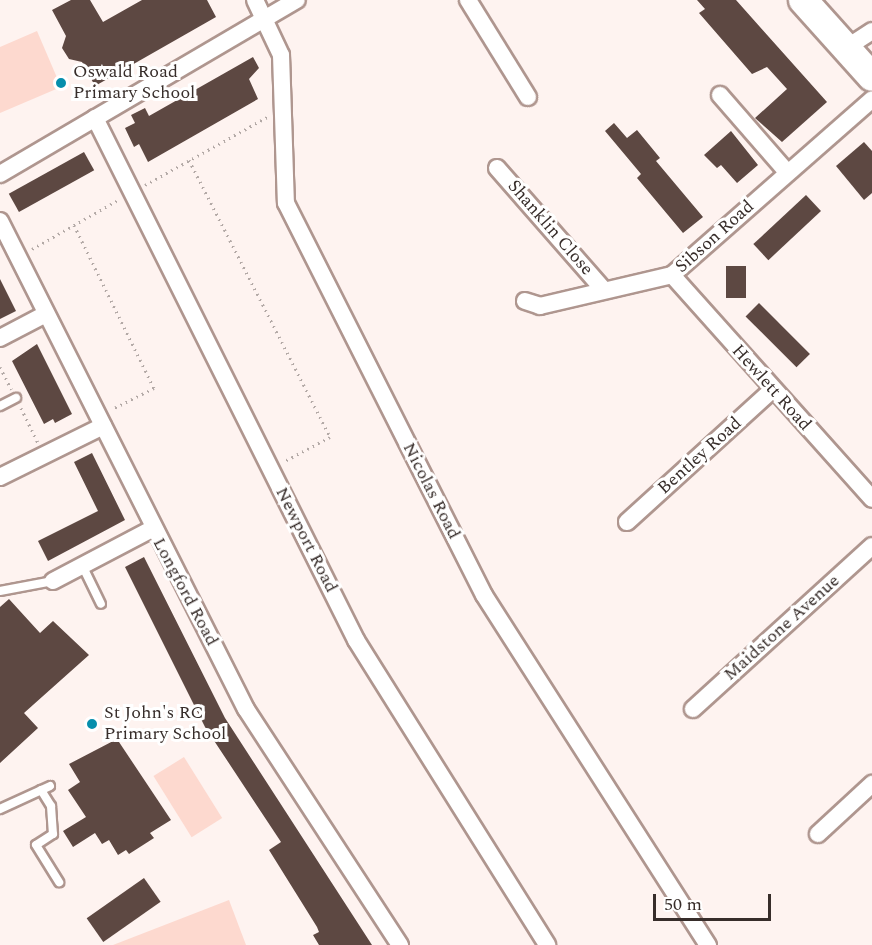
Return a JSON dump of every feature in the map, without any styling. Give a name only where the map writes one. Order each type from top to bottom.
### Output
[{"type":"highway","points":[[803,0],[872,77]]},
{"type":"street","name":"Nicolas Road","points":[[255,0],[281,55],[286,203],[484,595],[708,945]]},
{"type":"street","points":[[0,174],[297,0]]},
{"type":"street","points":[[468,0],[528,97]]},
{"type":"street","points":[[846,48],[872,31]]},
{"type":"street","points":[[720,95],[787,172]]},
{"type":"street","name":"Sibson Road","points":[[525,301],[540,306],[603,289],[672,275],[872,99]]},
{"type":"street","name":"Newport Road","points":[[95,118],[356,640],[547,945]]},
{"type":"street","name":"Shanklin Close","points":[[497,168],[603,289]]},
{"type":"street","name":"Longford Road","points":[[0,221],[152,529],[246,709],[400,945]]},
{"type":"street","name":"Hewlett Road","points":[[672,275],[772,390],[872,499]]},
{"type":"street","points":[[0,338],[46,314]]},
{"type":"street","name":"Bentley Road","points":[[627,522],[772,390]]},
{"type":"street","points":[[0,477],[44,455],[100,421]]},
{"type":"street","points":[[53,581],[152,529]]},
{"type":"street","name":"Maidstone Avenue","points":[[693,709],[872,546]]},
{"type":"street","points":[[818,834],[872,784]]},
{"type":"lane","points":[[0,406],[16,398]]},
{"type":"lane","points":[[82,564],[101,604]]},
{"type":"lane","points":[[0,591],[53,581]]},
{"type":"lane","points":[[0,810],[50,786]]},
{"type":"lane","points":[[41,790],[51,806],[53,834],[36,845],[59,882]]},
{"type":"path","points":[[146,184],[263,119]]},
{"type":"path","points":[[189,160],[330,437],[270,468]]},
{"type":"path","points":[[33,248],[116,201]]},
{"type":"path","points":[[74,225],[154,388],[100,421]]},
{"type":"path","points":[[0,367],[44,455]]},
{"type":"shaded area","points":[[37,31],[61,87],[0,113],[0,47]]},
{"type":"shaded area","points":[[184,757],[222,818],[192,837],[153,776]]},
{"type":"shaded area","points":[[229,900],[246,945],[113,945]]},
{"type":"building","points":[[71,0],[90,0],[103,22],[142,0],[207,0],[216,17],[95,86],[82,62],[69,59],[62,48],[66,36],[52,10]]},
{"type":"building","points":[[697,0],[736,0],[827,102],[782,142],[755,118],[787,89],[767,67],[752,74],[699,13],[705,9]]},
{"type":"building","points":[[253,57],[259,68],[249,79],[258,99],[148,162],[139,144],[134,147],[125,128],[135,123],[131,115],[145,108],[149,116]]},
{"type":"building","points":[[614,123],[627,138],[637,130],[660,158],[656,161],[703,217],[683,233],[637,178],[641,174],[605,131]]},
{"type":"building","points":[[731,131],[758,165],[737,183],[721,165],[717,168],[704,155]]},
{"type":"building","points":[[864,142],[872,151],[872,193],[864,200],[836,166]]},
{"type":"building","points":[[84,152],[94,170],[19,212],[9,194]]},
{"type":"building","points":[[806,195],[821,211],[768,260],[753,244]]},
{"type":"building","points":[[726,266],[746,266],[746,298],[726,298]]},
{"type":"building","points":[[0,279],[16,311],[0,319]]},
{"type":"building","points":[[759,303],[810,354],[796,367],[746,316]]},
{"type":"building","points":[[37,344],[72,414],[55,423],[53,419],[44,424],[12,361]]},
{"type":"building","points":[[92,453],[125,520],[48,561],[38,541],[98,511],[74,462]]},
{"type":"building","points":[[144,557],[225,718],[372,945],[319,945],[313,935],[319,932],[317,927],[269,850],[281,842],[205,727],[125,567]]},
{"type":"building","points":[[9,599],[40,633],[53,621],[89,655],[24,713],[38,728],[0,763],[0,607]]},
{"type":"building","points":[[117,739],[171,820],[150,833],[154,838],[129,854],[126,850],[118,855],[109,840],[102,844],[95,833],[73,847],[63,831],[86,817],[68,790],[80,782],[69,764]]},
{"type":"building","points":[[144,878],[161,902],[103,942],[87,918]]},
{"type":"place","name":"Oswald Road Primary School","points":[[61,83]]},
{"type":"place","name":"St John's RC Primary School","points":[[92,724]]}]
